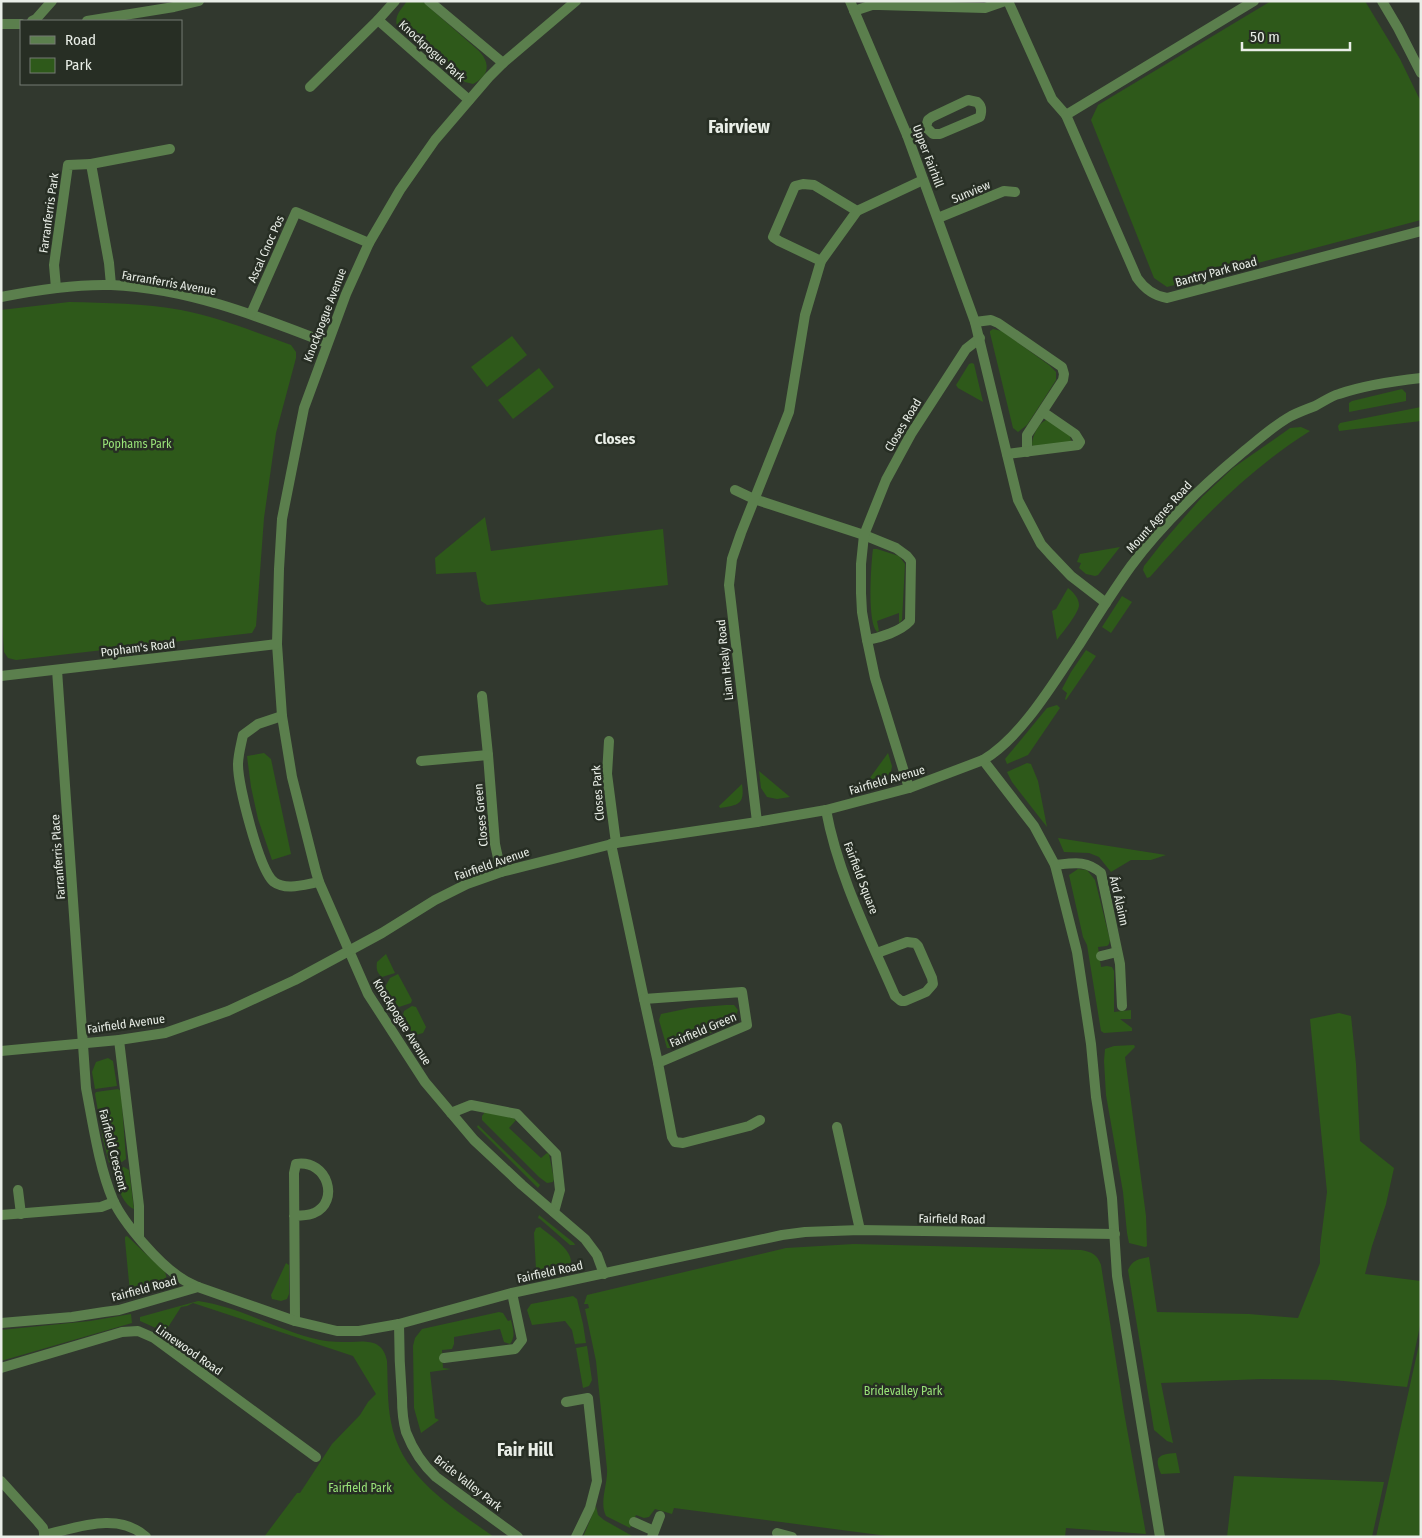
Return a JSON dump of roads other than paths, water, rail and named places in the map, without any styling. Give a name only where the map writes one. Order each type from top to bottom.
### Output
[{"type":"street","points":[[34,20],[52,1]]},
{"type":"street","points":[[93,20],[199,1]]},
{"type":"street","points":[[310,87],[378,20],[394,1]]},
{"type":"street","points":[[429,1],[503,63]]},
{"type":"street","name":"Knockpogue Avenue","points":[[576,1],[503,63],[469,100],[435,140],[400,190],[369,243],[346,294],[304,408],[282,519],[276,644],[282,716],[292,777],[319,882],[368,994],[425,1082],[451,1113],[474,1140],[522,1185],[586,1239],[597,1255],[604,1274]]},
{"type":"street","points":[[852,6],[985,8],[1006,1]]},
{"type":"street","name":"Bantry Park Road","points":[[1006,1],[1052,99],[1066,115],[1137,278],[1141,284],[1161,297],[1167,298],[1421,231]]},
{"type":"street","points":[[1066,115],[1254,1]]},
{"type":"street","points":[[1382,1],[1421,73]]},
{"type":"street","name":"Upper Fairhill","points":[[852,6],[907,135],[975,322],[1018,500],[1041,544],[1071,576],[1106,603]]},
{"type":"street","name":"Knockpogue Park","points":[[378,20],[469,100]]},
{"type":"street","points":[[1,24],[20,24]]},
{"type":"street","points":[[968,100],[977,102],[981,108],[980,117],[940,134],[933,134],[926,127],[928,120],[932,117],[968,100]]},
{"type":"street","points":[[907,135],[926,127]]},
{"type":"street","name":"Farranferris Park","points":[[56,288],[54,265],[68,165],[91,164],[170,149]]},
{"type":"street","points":[[91,164],[109,263],[111,285]]},
{"type":"street","name":"Liam Healy Road","points":[[756,822],[729,584],[732,559],[789,412],[805,316],[821,261],[857,211],[923,180]]},
{"type":"street","points":[[821,261],[773,237],[795,186],[803,184],[814,185],[857,211]]},
{"type":"street","name":"Sunview","points":[[938,218],[1004,191],[1014,192]]},
{"type":"street","name":"Ascal Cnoc Pos","points":[[252,314],[296,212],[369,243]]},
{"type":"street","name":"Farranferris Avenue","points":[[1,296],[56,288],[111,285],[155,290],[196,298],[252,314],[327,343]]},
{"type":"street","points":[[975,322],[991,320],[998,323],[1062,367],[1063,380],[1027,436],[1027,452]]},
{"type":"street","name":"Closes Road","points":[[910,788],[874,678],[867,640],[861,593],[864,535],[886,480],[911,434],[966,349],[980,338]]},
{"type":"street","name":"Mount Agnes Road","points":[[983,760],[1002,746],[1031,713],[1131,566],[1170,519],[1218,474],[1272,428],[1337,394],[1421,378]]},
{"type":"street","points":[[1008,454],[1078,445],[1080,442],[1075,434],[1043,412]]},
{"type":"street","points":[[735,490],[754,499],[864,535],[896,548],[907,556],[910,561],[910,621],[900,629],[867,640]]},
{"type":"street","name":"Popham's Road","points":[[1,676],[276,644]]},
{"type":"street","name":"Farranferris Place","points":[[57,670],[83,1043]]},
{"type":"street","name":"Closes Green","points":[[482,696],[495,844],[501,872]]},
{"type":"street","points":[[282,716],[258,724],[243,735],[238,766],[247,817],[265,868],[274,882],[287,887],[319,882]]},
{"type":"street","name":"Closes Park","points":[[609,740],[608,774],[613,844]]},
{"type":"street","points":[[422,761],[488,755]]},
{"type":"street","points":[[983,760],[1034,826],[1055,865],[1077,952],[1091,1044],[1096,1098],[1112,1198],[1117,1276],[1160,1537]]},
{"type":"street","name":"Fairfield Avenue","points":[[1,1052],[119,1040],[165,1033],[228,1011],[295,980],[382,933],[435,900],[467,884],[501,872],[613,844],[826,810],[910,788],[983,760]]},
{"type":"street","name":"Fairfield Square","points":[[826,810],[839,864],[895,996],[905,1001],[926,992],[933,984],[918,946],[915,943],[907,942],[877,953]]},
{"type":"street","name":"Fairfield Green","points":[[613,844],[672,1137],[675,1142],[683,1143],[749,1126],[760,1120]]},
{"type":"street","name":"Árd Álainn","points":[[1055,865],[1089,864],[1101,874],[1120,964],[1122,1006]]},
{"type":"street","points":[[1101,956],[1118,952]]},
{"type":"street","name":"Fairfield Green","points":[[644,998],[742,992],[747,1025],[658,1063]]},
{"type":"street","points":[[119,1040],[139,1206],[139,1237]]},
{"type":"street","name":"Fairfield Crescent","points":[[83,1043],[86,1088],[107,1185],[114,1202],[124,1219],[169,1269],[198,1288]]},
{"type":"street","points":[[451,1113],[471,1105],[518,1114],[556,1154],[560,1190],[554,1212]]},
{"type":"street","points":[[837,1128],[860,1230]]},
{"type":"street","points":[[294,1216],[313,1214],[325,1205],[328,1196],[325,1177],[321,1171],[316,1167],[303,1163],[296,1164],[294,1174],[294,1216],[296,1321]]},
{"type":"street","points":[[18,1190],[21,1214]]},
{"type":"street","points":[[1,1216],[101,1207],[114,1202]]},
{"type":"street","name":"Fairfield Road","points":[[1,1323],[72,1317],[119,1310],[198,1288],[296,1321],[327,1329],[346,1332],[359,1331],[399,1324],[512,1294],[782,1235],[860,1230],[1115,1234]]},
{"type":"street","points":[[444,1358],[515,1348],[522,1340],[512,1294]]},
{"type":"street","name":"Bride Valley Park","points":[[399,1324],[403,1416],[412,1446],[426,1467],[436,1477],[518,1537]]},
{"type":"street","name":"Limewood Road","points":[[1,1368],[122,1332],[138,1331],[154,1338],[316,1457]]},
{"type":"street","points":[[566,1402],[588,1398],[597,1481],[590,1508],[576,1537]]},
{"type":"street","points":[[1,1480],[38,1522],[45,1536],[103,1523],[116,1523],[132,1527],[146,1537]]},
{"type":"street","points":[[634,1522],[653,1534],[660,1516]]},
{"type":"street","points":[[777,1533],[792,1537]]},
{"type":"district","name":"Fairview","points":[[739,127]]},
{"type":"district","name":"Closes","points":[[615,439]]},
{"type":"district","name":"Fair Hill","points":[[525,1450]]},
{"type":"park label","name":"Pophams Park","points":[[137,444]]},
{"type":"park label","name":"Bridevalley Park","points":[[903,1391]]},
{"type":"park label","name":"Fairfield Park","points":[[360,1488]]}]
